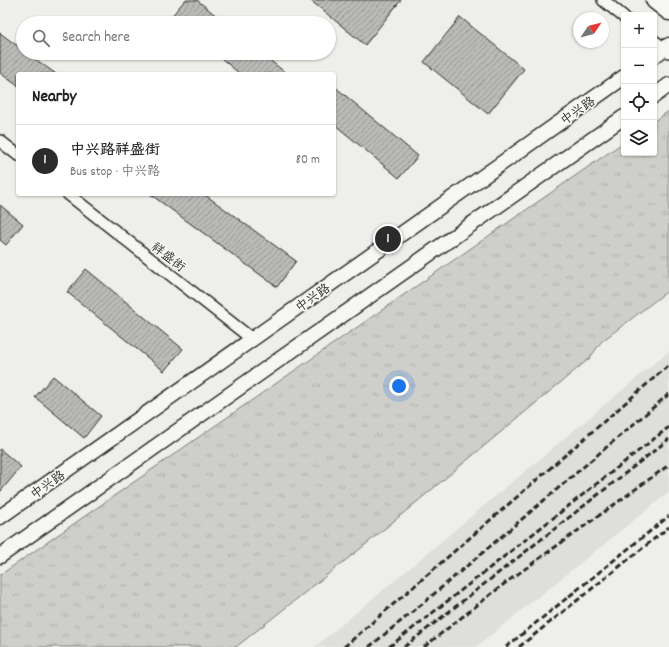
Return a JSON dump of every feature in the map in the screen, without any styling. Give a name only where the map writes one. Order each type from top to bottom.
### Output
[{"type":"main road","points":[[655,0],[669,11]]},
{"type":"street","points":[[603,0],[621,15]]},
{"type":"street","name":"中兴路","points":[[0,517],[621,79]]},
{"type":"street","points":[[657,94],[669,85]]},
{"type":"street","points":[[0,556],[621,119]]},
{"type":"street","points":[[0,141],[16,153]]},
{"type":"street","name":"祥盛街","points":[[71,196],[252,339]]},
{"type":"shaded area","points":[[669,351],[669,492],[476,647],[315,647]]},
{"type":"green space","points":[[669,111],[669,290],[601,342],[590,358],[365,545],[236,647],[0,647],[0,575],[621,144],[621,156],[657,156],[657,119]]},
{"type":"building","points":[[185,0],[197,0],[216,16],[172,16]]},
{"type":"building","points":[[310,0],[401,0],[365,45],[336,21],[336,16],[330,16]]},
{"type":"building","points":[[460,17],[524,69],[488,114],[424,62]]},
{"type":"building","points":[[0,33],[16,45],[16,60],[37,60],[53,72],[16,72],[16,85],[0,73]]},
{"type":"building","points":[[223,60],[270,60],[285,72],[238,72]]},
{"type":"building","points":[[336,88],[418,156],[399,178],[336,126]]},
{"type":"building","points":[[153,196],[207,196],[296,261],[277,287]]},
{"type":"building","points":[[0,205],[23,224],[6,245],[0,240]]},
{"type":"building","points":[[86,269],[183,349],[164,371],[67,292]]},
{"type":"building","points":[[53,376],[101,416],[84,438],[35,397]]},
{"type":"building","points":[[0,449],[21,467],[0,492]]},
{"type":"railway","points":[[344,647],[669,365]]},
{"type":"railway","points":[[369,647],[421,605],[669,394]]},
{"type":"railway","points":[[389,647],[669,427]]},
{"type":"railway","points":[[404,647],[669,439]]},
{"type":"railway","points":[[424,647],[504,584],[669,465]]},
{"type":"railway","points":[[506,647],[669,516]]},
{"type":"railway","points":[[519,647],[669,527]]},
{"type":"place","name":"中兴路祥盛街","points":[[388,239]]}]
